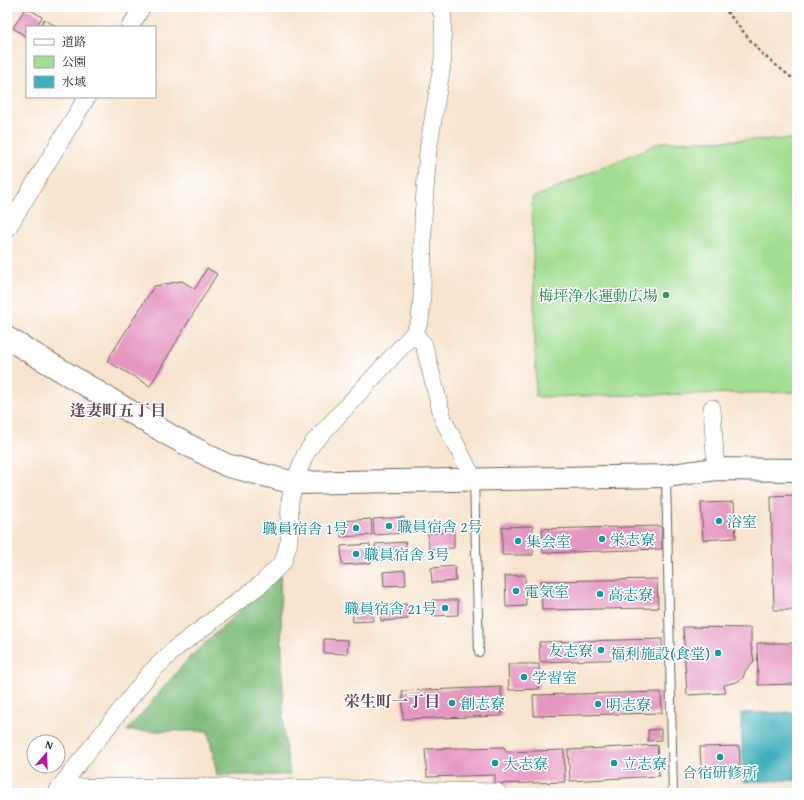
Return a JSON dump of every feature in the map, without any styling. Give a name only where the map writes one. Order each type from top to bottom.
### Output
[{"type":"street","points":[[131,26],[142,7]]},
{"type":"street","points":[[58,790],[150,673],[176,648],[260,585],[283,562],[289,542],[290,501],[294,483],[313,442],[414,333],[420,321],[422,296],[423,218],[428,150],[443,59],[443,15],[439,7]]},
{"type":"street","points":[[7,229],[86,98]]},
{"type":"street","points":[[414,333],[424,345],[442,419],[474,480]]},
{"type":"street","points":[[7,338],[171,436],[226,465],[294,483],[666,476],[716,469],[797,470]]},
{"type":"street","points":[[712,408],[716,469]]},
{"type":"street","points":[[58,790],[297,790],[498,793]]},
{"type":"lane","points":[[666,476],[673,793]]},
{"type":"lane","points":[[474,480],[479,652]]},
{"type":"path","points":[[723,7],[761,52],[797,82]]},
{"type":"green space","name":"梅坪浄水運動広場","points":[[797,139],[797,392],[536,397],[532,198],[661,142]]},
{"type":"green space","points":[[280,573],[284,734],[290,775],[217,775],[208,731],[127,731],[188,659]]},
{"type":"water","points":[[797,712],[797,780],[743,782],[741,713]]},
{"type":"building","points":[[26,7],[42,17],[37,26],[26,26],[26,36],[13,28]]},
{"type":"building","points":[[44,19],[55,26],[40,26]]},
{"type":"building","points":[[207,268],[217,274],[150,386],[107,361],[154,286],[182,281],[195,289]]},
{"type":"building","points":[[797,495],[797,610],[774,610],[771,496]]},
{"type":"building","name":"浴室","points":[[734,502],[736,538],[703,540],[701,503]]},
{"type":"building","name":"職員宿舎 2号","points":[[404,517],[405,533],[374,535],[373,519]]},
{"type":"building","name":"職員宿舎 1号","points":[[371,519],[372,535],[341,537],[340,521]]},
{"type":"building","name":"集会室","points":[[533,526],[533,555],[502,555],[502,527]]},
{"type":"building","name":"栄志寮","points":[[661,526],[662,549],[543,553],[542,529]]},
{"type":"building","points":[[454,532],[454,548],[429,549],[428,533]]},
{"type":"building","points":[[406,542],[407,558],[376,560],[375,544]]},
{"type":"building","name":"職員宿舎 3号","points":[[370,544],[371,563],[342,565],[341,546]]},
{"type":"building","points":[[455,566],[456,581],[432,583],[431,568]]},
{"type":"building","points":[[405,570],[406,585],[384,586],[383,572]]},
{"type":"building","name":"電気室","points":[[525,575],[526,606],[506,607],[505,576]]},
{"type":"building","name":"高志寮","points":[[657,579],[658,608],[542,610],[541,581]]},
{"type":"building","name":"職員宿舎 21号","points":[[432,600],[458,600],[458,615],[432,616]]},
{"type":"building","points":[[407,604],[408,619],[381,621],[380,606]]},
{"type":"building","points":[[372,607],[373,621],[353,622],[352,608]]},
{"type":"building","name":"福利施設(食堂)","points":[[683,627],[751,628],[751,645],[754,661],[745,671],[743,678],[737,682],[724,685],[726,693],[687,695]]},
{"type":"building","points":[[324,639],[348,640],[347,654],[324,653]]},
{"type":"building","name":"友志寮","points":[[662,639],[663,658],[540,662],[539,642]]},
{"type":"building","points":[[757,643],[797,643],[797,684],[758,685]]},
{"type":"building","name":"学習室","points":[[508,664],[539,664],[539,689],[509,690]]},
{"type":"building","name":"創志寮","points":[[501,687],[502,716],[403,719],[402,691]]},
{"type":"building","name":"明志寮","points":[[661,692],[662,713],[534,716],[533,695]]},
{"type":"building","points":[[661,729],[661,740],[648,741],[648,730]]},
{"type":"building","name":"立志寮","points":[[657,745],[659,776],[570,781],[568,750]]},
{"type":"building","name":"合宿研修所","points":[[739,746],[740,766],[701,767],[700,747]]},
{"type":"building","name":"大志寮","points":[[504,747],[506,752],[564,750],[565,782],[495,784],[495,775],[427,777],[425,749]]},
{"type":"place","name":"梅坪浄水運動広場","points":[[666,295]]},
{"type":"place","name":"浴室","points":[[719,521]]},
{"type":"place","name":"職員宿舎 2号","points":[[389,526]]},
{"type":"place","name":"職員宿舎 1号","points":[[356,528]]},
{"type":"place","name":"栄志寮","points":[[602,539]]},
{"type":"place","name":"集会室","points":[[518,541]]},
{"type":"place","name":"職員宿舎 3号","points":[[356,554]]},
{"type":"place","name":"電気室","points":[[516,591]]},
{"type":"place","name":"高志寮","points":[[600,594]]},
{"type":"place","name":"職員宿舎 21号","points":[[445,608]]},
{"type":"place","name":"友志寮","points":[[601,650]]},
{"type":"place","name":"福利施設(食堂)","points":[[718,653]]},
{"type":"place","name":"学習室","points":[[524,677]]},
{"type":"place","name":"創志寮","points":[[452,703]]},
{"type":"place","name":"明志寮","points":[[598,704]]},
{"type":"place","name":"合宿研修所","points":[[720,757]]},
{"type":"place","name":"大志寮","points":[[495,763]]},
{"type":"place","name":"立志寮","points":[[614,763]]},
{"type":"district","name":"逢妻町五丁目","points":[[118,410]]},
{"type":"district","name":"栄生町一丁目","points":[[392,701]]}]
